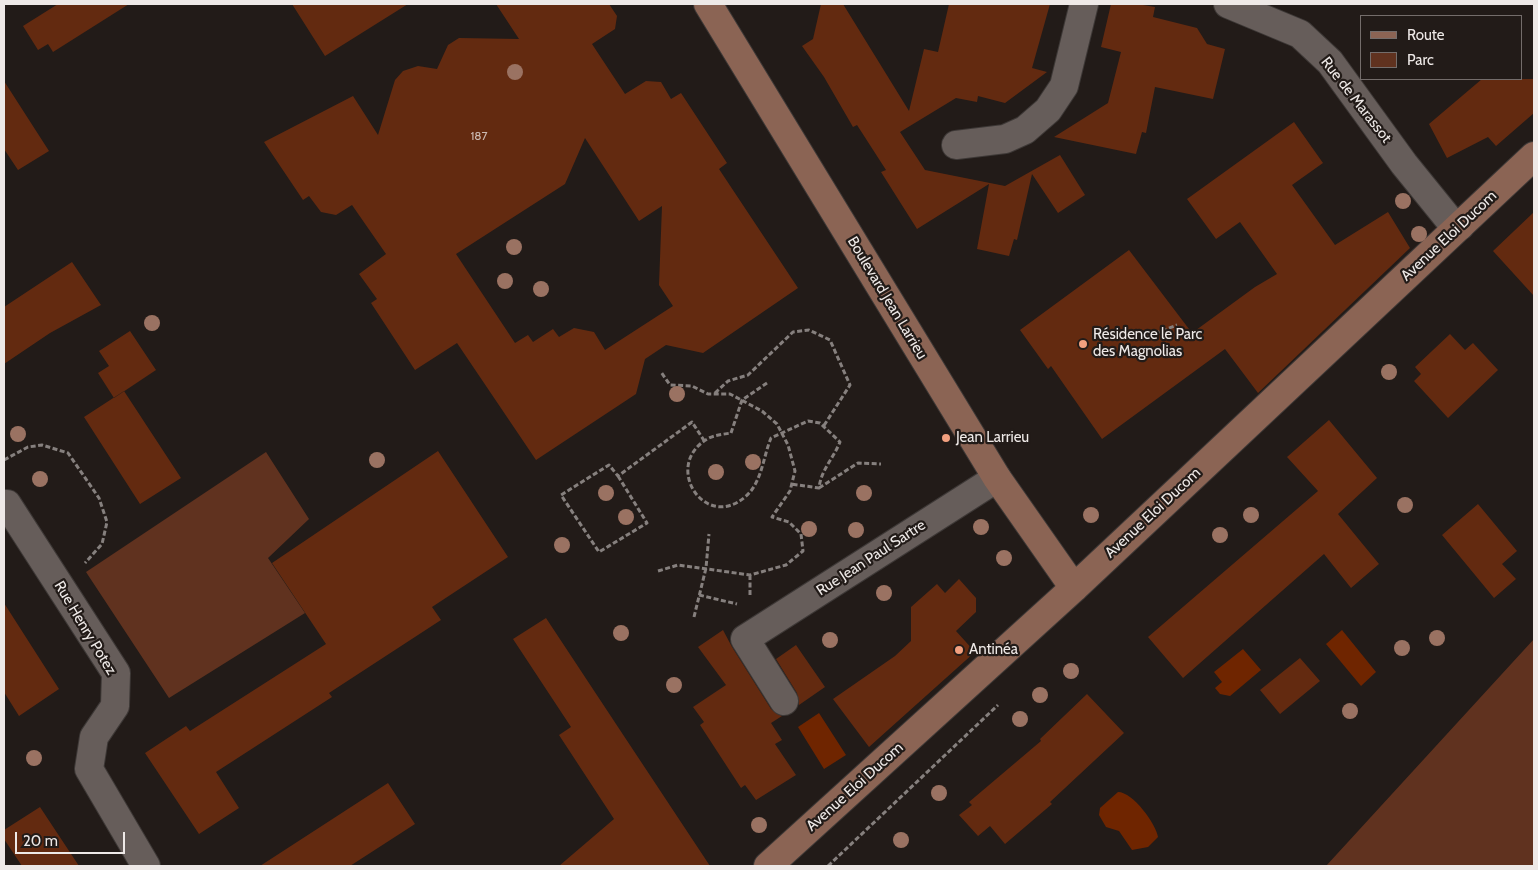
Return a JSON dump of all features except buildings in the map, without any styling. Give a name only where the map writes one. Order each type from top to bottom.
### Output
[{"type":"street","name":"Boulevard Jean Larrieu","points":[[708,4],[997,478],[1074,588]]},
{"type":"street","points":[[956,145],[1005,139],[1025,130],[1048,110],[1064,86],[1084,4]]},
{"type":"street","name":"Rue de Marassot","points":[[1228,4],[1300,34],[1330,62],[1415,177],[1452,222],[1460,226]]},
{"type":"street","name":"Avenue Eloi Ducom","points":[[768,866],[1074,588],[1534,156]]},
{"type":"street","name":"Rue Jean Paul Sartre","points":[[784,701],[745,639],[997,478]]},
{"type":"street","name":"Rue Henry Potez","points":[[4,504],[7,504],[116,673],[115,706],[94,737],[89,769],[146,866]]},
{"type":"path","points":[[1141,339],[1177,325]]},
{"type":"path","points":[[715,394],[728,381],[748,375],[793,332],[810,330],[830,340],[850,385],[823,427]]},
{"type":"path","points":[[658,571],[678,565],[750,575],[786,565],[803,551],[801,534],[789,522],[772,517],[790,491],[795,471],[788,445],[777,424],[762,411],[730,394],[708,394],[692,386],[670,386],[660,372]]},
{"type":"path","points":[[767,383],[742,400],[732,433],[710,438],[689,458],[686,472],[695,494],[710,506],[728,507],[746,497],[759,479],[763,458],[771,438],[808,421],[820,424],[840,442],[834,456],[821,475],[819,488]]},
{"type":"path","points":[[618,476],[692,422],[705,442]]},
{"type":"path","points":[[791,484],[819,488],[858,463],[880,464]]},
{"type":"path","points":[[609,465],[618,476],[647,523],[599,552],[561,495],[609,465]]},
{"type":"path","points":[[694,617],[706,568],[709,534]]},
{"type":"path","points":[[745,601],[750,597],[750,575]]},
{"type":"path","points":[[699,595],[740,604]]},
{"type":"path","points":[[828,866],[1001,702]]},
{"type":"green space","points":[[266,452],[309,519],[268,558],[305,613],[169,698],[86,572]]},
{"type":"green space","points":[[1534,639],[1534,866],[1326,866]]},
{"type":"shaded area","points":[[1342,630],[1376,672],[1361,686],[1326,644]]},
{"type":"shaded area","points":[[1243,649],[1261,670],[1230,696],[1220,694],[1215,688],[1222,682],[1214,672]]},
{"type":"shaded area","points":[[819,713],[846,755],[824,769],[798,727]]},
{"type":"shaded area","points":[[1118,792],[1124,793],[1137,803],[1153,824],[1158,837],[1148,847],[1132,850],[1119,831],[1106,827],[1099,815],[1100,808]]},
{"type":"place","name":"Résidence le Parc des Magnolias","points":[[1083,344]]},
{"type":"place","name":"Jean Larrieu","points":[[946,438]]},
{"type":"place","name":"Antinéa","points":[[959,650]]}]
